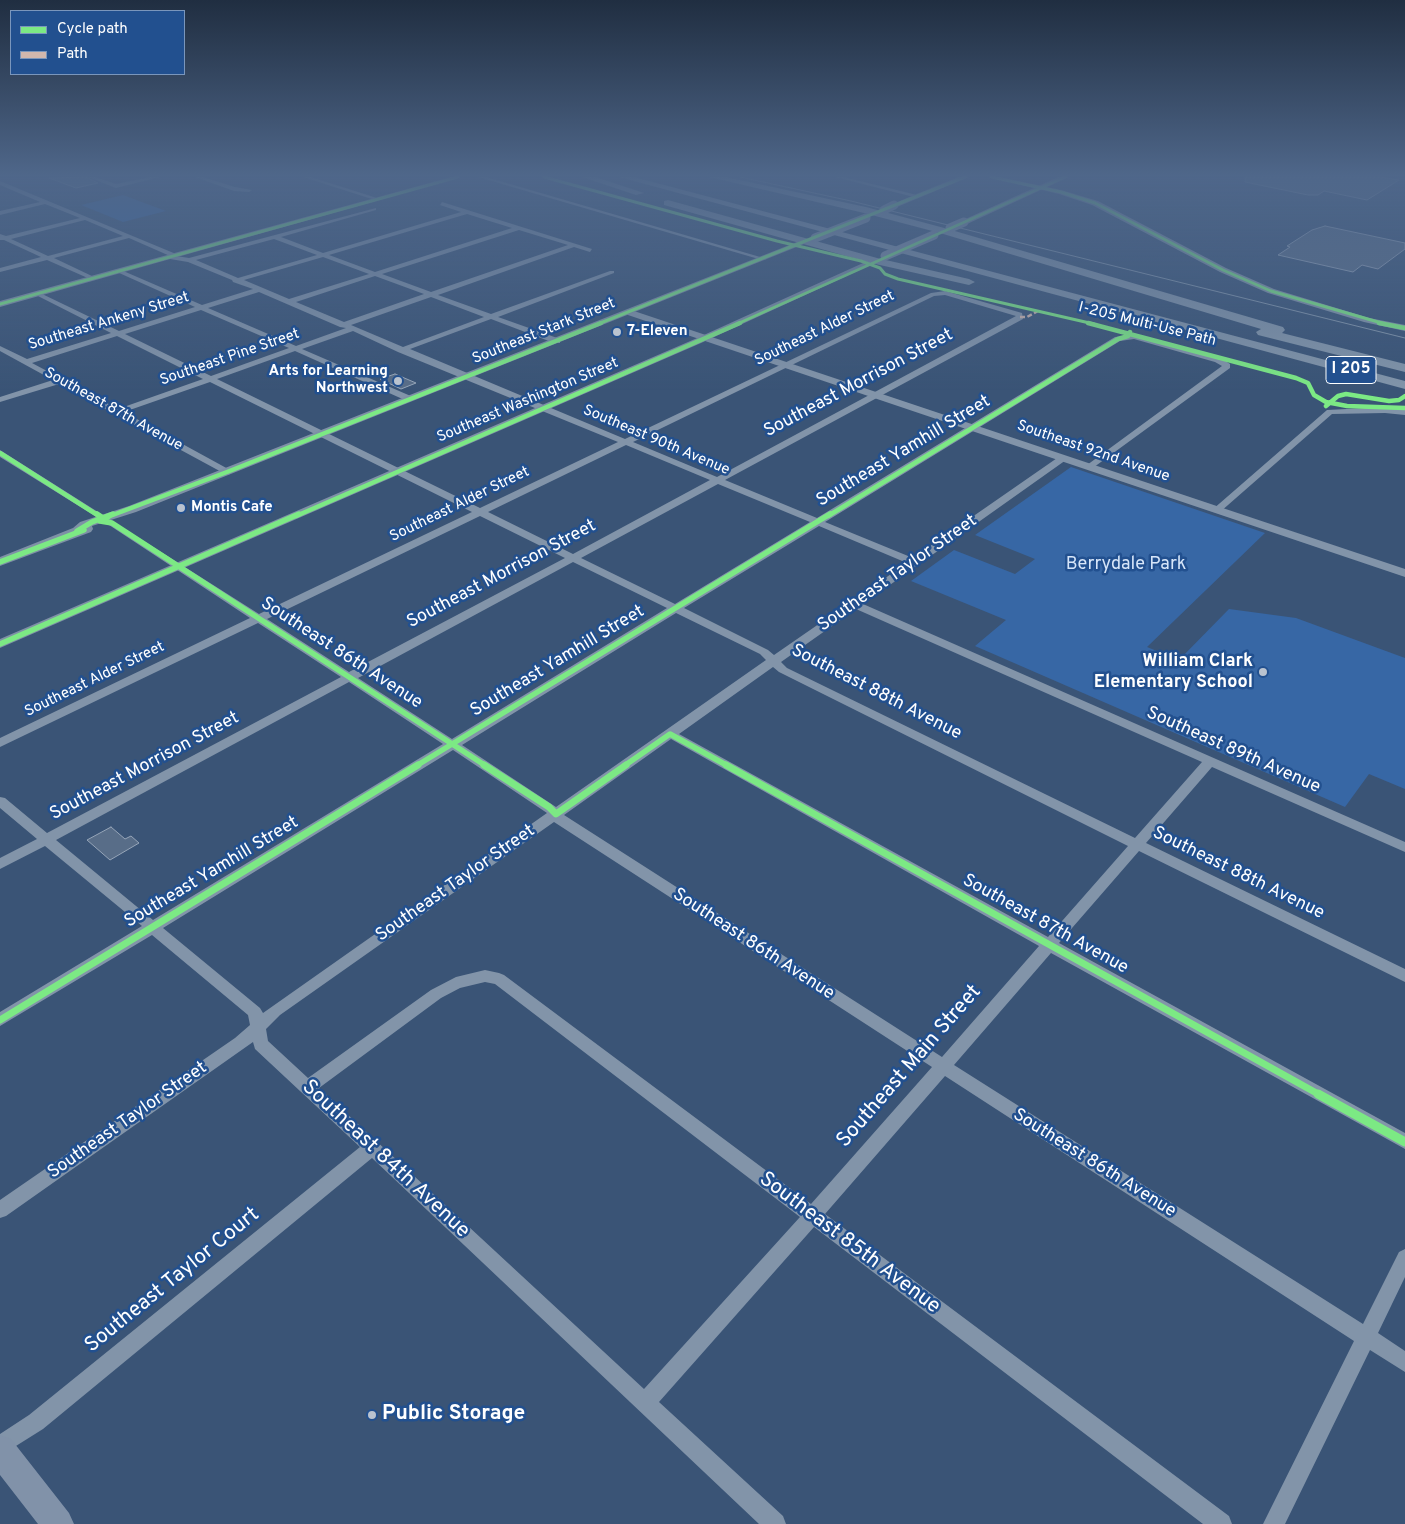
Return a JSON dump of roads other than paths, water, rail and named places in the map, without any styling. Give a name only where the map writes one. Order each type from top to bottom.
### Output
[{"type":"highway","points":[[840,248],[1263,352],[1296,356]]},
{"type":"highway","name":"I 205","points":[[891,248],[1405,385]]},
{"type":"highway","points":[[1001,248],[1304,337],[1345,352]]},
{"type":"highway","name":"I 205","points":[[1089,287],[1405,368]]},
{"type":"main road","name":"Southeast Stark Street","points":[[0,562],[105,520],[127,514],[132,509],[790,248]]},
{"type":"main road","name":"Southeast Washington Street","points":[[0,644],[705,338],[904,248]]},
{"type":"main road","points":[[0,1448],[58,1524]]},
{"type":"street","points":[[25,248],[92,278]]},
{"type":"street","points":[[0,270],[85,248]]},
{"type":"street","name":"Southeast 90th Avenue","points":[[152,248],[170,256],[189,260],[401,350],[914,562]]},
{"type":"street","points":[[0,304],[199,248]]},
{"type":"street","points":[[189,260],[233,248]]},
{"type":"street","points":[[306,248],[557,340]]},
{"type":"street","points":[[235,280],[343,248]]},
{"type":"street","points":[[288,302],[456,248]]},
{"type":"street","points":[[343,325],[568,248]]},
{"type":"street","points":[[582,248],[590,250]]},
{"type":"street","points":[[726,248],[764,259]]},
{"type":"street","points":[[1183,248],[1253,284],[1316,305],[1402,327]]},
{"type":"street","points":[[119,270],[201,308],[410,399]]},
{"type":"street","points":[[401,350],[612,272]]},
{"type":"street","name":"Southeast Ankeny Street","points":[[26,362],[258,290]]},
{"type":"street","name":"Southeast 88th Avenue","points":[[36,293],[573,556],[764,652],[783,670],[1405,976]]},
{"type":"street","name":"Southeast Alder Street","points":[[0,743],[933,294],[945,293],[1015,312],[1020,317]]},
{"type":"street","name":"Southeast 92nd Avenue","points":[[628,312],[1405,573]]},
{"type":"street","name":"Southeast Morrison Street","points":[[0,864],[1020,317]]},
{"type":"street","name":"Southeast Pine Street","points":[[117,412],[352,329]]},
{"type":"street","name":"Southeast Yamhill Street","points":[[0,1020],[1118,338],[1128,336],[1225,363],[1227,366],[1225,368],[1090,467]]},
{"type":"street","name":"Southeast 87th Avenue","points":[[0,348],[227,472]]},
{"type":"street","points":[[0,400],[59,381]]},
{"type":"street","points":[[1217,510],[1330,412],[1385,410],[1405,412]]},
{"type":"street","name":"Southeast 86th Avenue","points":[[0,453],[550,806],[562,822],[1405,1362]]},
{"type":"street","name":"Southeast Taylor Street","points":[[0,1210],[241,1043],[274,1011],[1062,458]]},
{"type":"street","name":"Southeast 89th Avenue","points":[[854,604],[1405,847]]},
{"type":"street","name":"Southeast 87th Avenue","points":[[670,734],[1405,1142]]},
{"type":"street","name":"Southeast Main Street","points":[[645,1403],[812,1216],[941,1066],[1210,761]]},
{"type":"street","name":"Southeast 84th Avenue","points":[[0,801],[254,1012],[261,1044],[776,1524]]},
{"type":"street","name":"Southeast 85th Avenue","points":[[308,1088],[436,994],[456,982],[485,976],[499,979],[1221,1524]]},
{"type":"street","name":"Southeast Taylor Court","points":[[0,1448],[36,1422],[373,1147]]},
{"type":"street","points":[[1274,1524],[1405,1258]]},
{"type":"tram line","points":[[1042,248],[1405,338]]},
{"type":"place","name":"7-Eleven","points":[[617,332]]},
{"type":"place","name":"Arts for Learning Northwest","points":[[398,381]]},
{"type":"place","name":"Montis Cafe","points":[[181,508]]},
{"type":"place","name":"William Clark Elementary School","points":[[1263,672]]},
{"type":"place","name":"Public Storage","points":[[372,1415]]},
{"type":"park label","name":"Berrydale Park","points":[[1126,565]]}]
